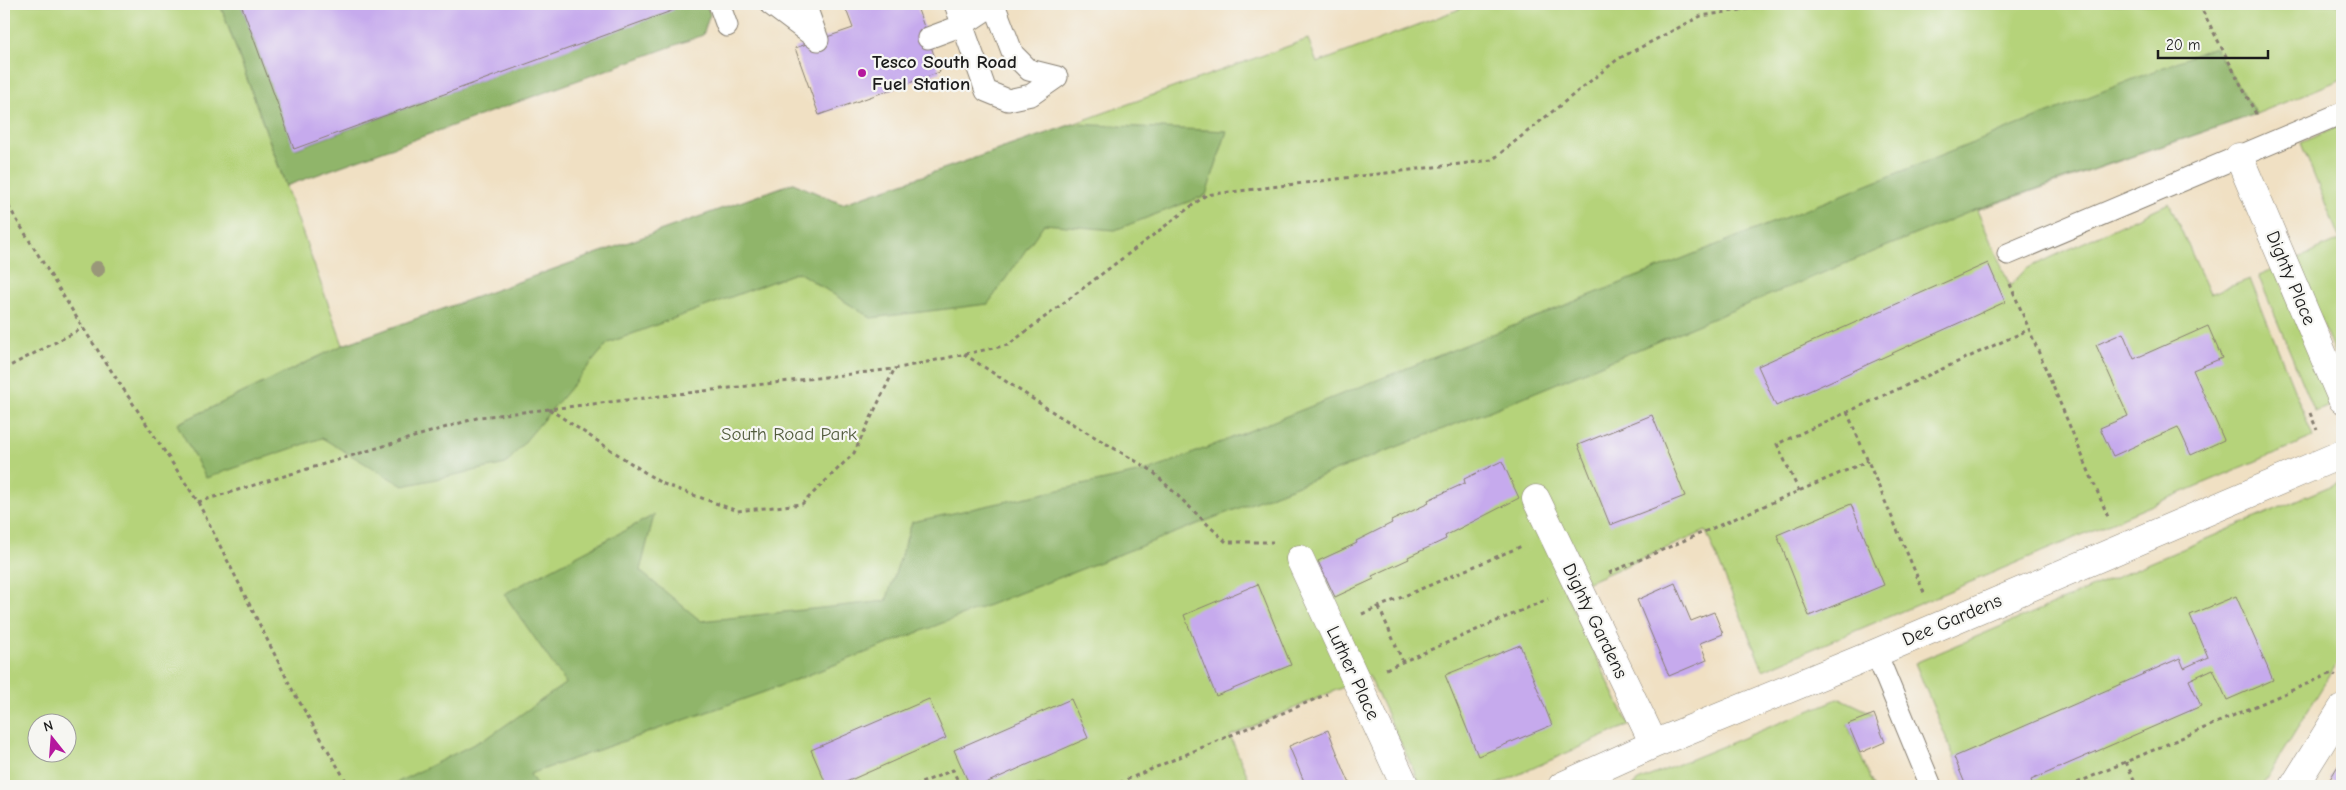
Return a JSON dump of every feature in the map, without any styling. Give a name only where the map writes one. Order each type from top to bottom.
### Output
[{"type":"street","name":"Dighty Place","points":[[2239,157],[2342,399]]},
{"type":"street","name":"Dee Gardens","points":[[1562,786],[1654,744],[1876,653],[2342,454]]},
{"type":"street","name":"Dighty Gardens","points":[[1536,499],[1654,744]]},
{"type":"street","name":"Luther Place","points":[[1300,559],[1405,786]]},
{"type":"street","points":[[2294,786],[2342,709]]},
{"type":"lane","points":[[719,4],[727,26]]},
{"type":"lane","points":[[770,4],[818,40],[806,4]]},
{"type":"lane","points":[[928,38],[963,25],[994,4],[1013,54],[1029,70],[1057,77],[1031,95],[1008,100],[986,91],[963,25],[956,4]]},
{"type":"lane","points":[[2008,254],[2342,113]]},
{"type":"lane","points":[[1876,653],[1931,786]]},
{"type":"path","points":[[198,502],[480,417],[894,369],[1008,345],[1206,195],[1492,160],[1618,59],[1701,16],[1779,4]]},
{"type":"path","points":[[2199,4],[2256,114]]},
{"type":"path","points":[[4,200],[83,328],[198,502],[293,692],[349,786]]},
{"type":"path","points":[[2008,254],[2010,287],[2121,548]]},
{"type":"path","points":[[4,369],[83,328]]},
{"type":"path","points":[[1799,491],[1777,444],[2028,330]]},
{"type":"path","points":[[964,353],[1059,416],[1151,470],[1226,542],[1291,542],[1300,559]]},
{"type":"path","points":[[548,409],[662,483],[737,511],[802,504],[854,453],[894,369]]},
{"type":"path","points":[[1847,412],[1938,626]]},
{"type":"path","points":[[1112,786],[1868,461]]},
{"type":"path","points":[[1332,627],[1553,533]]},
{"type":"path","points":[[1379,607],[1403,662]]},
{"type":"path","points":[[2070,786],[2332,673],[2342,680]]},
{"type":"path","points":[[2126,762],[2137,786]]},
{"type":"path","points":[[914,786],[953,770],[960,786]]},
{"type":"green space","name":"South Road Park","points":[[4,4],[220,4],[343,345],[793,183],[842,204],[1073,124],[1308,39],[1317,63],[1473,4],[2342,4],[2342,79],[2256,114],[1977,210],[2010,286],[2026,269],[2169,203],[2210,294],[2250,279],[2313,437],[1763,670],[1706,531],[1565,592],[1629,725],[1493,786],[1421,786],[1369,676],[1230,736],[1252,786],[4,786]]},
{"type":"green space","points":[[220,4],[241,4],[295,149],[674,9],[671,4],[706,4],[710,14],[703,35],[286,186]]},
{"type":"green space","points":[[2214,47],[2256,114],[1977,209],[1492,410],[767,691],[530,774],[537,786],[390,786],[490,736],[566,683],[504,594],[654,515],[640,571],[701,621],[886,601],[912,522],[1151,470]]},
{"type":"green space","points":[[1073,124],[1227,131],[1206,195],[1115,230],[1044,224],[988,304],[871,318],[798,272],[608,343],[506,464],[403,486],[322,438],[206,478],[177,424],[343,345],[793,183],[842,204]]},
{"type":"green space","points":[[2342,125],[2342,372],[2297,259],[2340,240],[2301,143]]},
{"type":"green space","points":[[2275,268],[2332,405],[2315,412],[2258,275]]},
{"type":"green space","points":[[2342,481],[2342,655],[2262,786],[1966,786],[1915,663]]},
{"type":"green space","points":[[1840,698],[1874,714],[1848,725],[1873,786],[1632,786],[1638,781]]},
{"type":"building","points":[[241,4],[671,4],[674,10],[294,149]]},
{"type":"building","points":[[844,4],[916,4],[940,72],[819,115],[795,48],[853,28]]},
{"type":"building","points":[[1988,263],[2005,302],[1776,406],[1758,366]]},
{"type":"building","points":[[2208,326],[2222,358],[2193,370],[2224,440],[2191,455],[2178,427],[2113,456],[2100,428],[2128,416],[2096,345],[2123,333],[2134,359]]},
{"type":"building","points":[[1652,415],[1685,496],[1610,525],[1578,445]]},
{"type":"building","points":[[1502,461],[1519,498],[1445,536],[1446,539],[1408,557],[1409,559],[1372,576],[1374,579],[1335,597],[1318,561],[1357,543],[1356,541],[1392,523],[1391,521],[1429,503],[1428,500],[1465,483],[1464,479]]},
{"type":"building","points":[[1851,504],[1884,585],[1809,616],[1777,535]]},
{"type":"building","points":[[1675,583],[1691,621],[1714,612],[1723,634],[1700,643],[1707,660],[1669,676],[1637,600]]},
{"type":"building","points":[[1258,584],[1291,665],[1216,696],[1184,615]]},
{"type":"building","points":[[2236,596],[2273,680],[2227,700],[2213,669],[2189,680],[2201,706],[2031,780],[2033,786],[1966,786],[1954,757],[2180,658],[2184,668],[2208,657],[2190,615]]},
{"type":"building","points":[[1520,645],[1552,725],[1478,756],[1445,675]]},
{"type":"building","points":[[929,699],[946,738],[837,786],[827,786],[811,750]]},
{"type":"building","points":[[1071,699],[1088,738],[979,786],[970,786],[954,750]]},
{"type":"building","points":[[1874,714],[1885,742],[1860,753],[1848,724]]},
{"type":"building","points":[[1328,730],[1351,786],[1306,786],[1289,746]]},
{"type":"building","points":[[2342,759],[2342,786],[2330,779]]},
{"type":"place","name":"Tesco South Road Fuel Station","points":[[862,73]]}]
